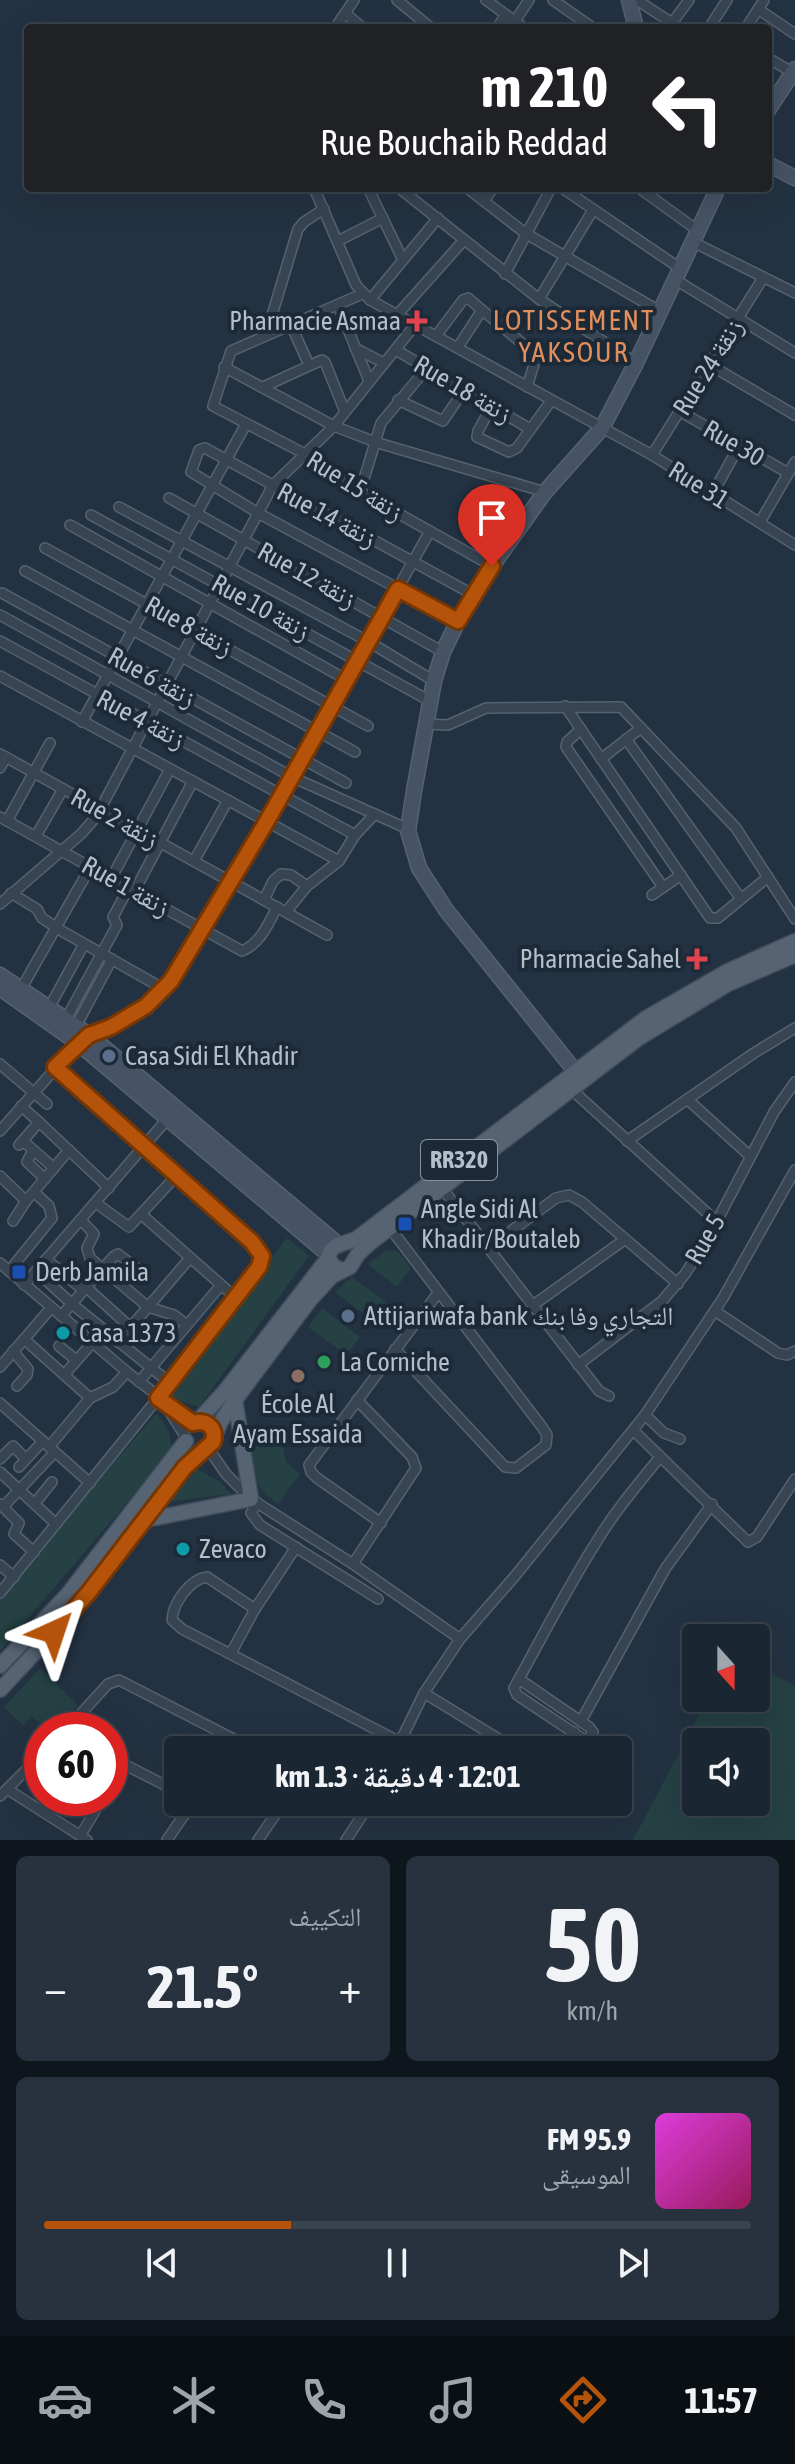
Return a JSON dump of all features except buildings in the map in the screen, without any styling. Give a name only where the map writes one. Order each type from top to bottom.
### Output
[{"type":"main road","name":"RR320","points":[[0,1666],[68,1594],[191,1431],[335,1251],[359,1237],[646,1018],[753,958],[795,941]]},
{"type":"main road","name":"RR320","points":[[0,1690],[72,1613],[185,1467],[208,1445],[235,1400],[329,1279],[365,1247],[639,1038],[701,999],[795,955]]},
{"type":"main road","points":[[351,1250],[348,1265],[333,1267],[335,1251],[351,1250]]},
{"type":"main road","points":[[145,1520],[254,1500],[235,1400]]},
{"type":"main road","points":[[207,1423],[208,1445],[193,1449],[191,1431],[207,1423]]},
{"type":"street","points":[[338,24],[354,0]]},
{"type":"street","points":[[397,0],[426,24]]},
{"type":"street","points":[[486,0],[518,24]]},
{"type":"street","points":[[502,24],[529,0]]},
{"type":"street","points":[[553,0],[587,24]]},
{"type":"street","points":[[629,0],[635,24]]},
{"type":"street","points":[[637,0],[649,3],[672,23],[689,0]]},
{"type":"street","points":[[712,24],[727,0]]},
{"type":"street","points":[[749,24],[764,0]]},
{"type":"street","points":[[758,9],[795,34]]},
{"type":"street","points":[[345,13],[358,24]]},
{"type":"street","points":[[772,60],[794,72],[772,104]]},
{"type":"street","points":[[772,166],[795,177]]},
{"type":"street","points":[[316,192],[366,297],[602,428]]},
{"type":"street","points":[[370,192],[403,260]]},
{"type":"street","points":[[404,192],[505,274],[636,363]]},
{"type":"street","points":[[472,192],[525,233],[661,312]]},
{"type":"street","points":[[484,201],[490,192]]},
{"type":"street","points":[[505,274],[549,192]]},
{"type":"street","points":[[568,192],[678,275],[795,353]]},
{"type":"street","points":[[644,192],[695,236],[763,278],[795,293]]},
{"type":"street","points":[[575,1071],[446,910],[419,868],[408,829],[430,701],[443,652],[492,566],[545,492],[602,428],[661,312],[713,192]]},
{"type":"street","points":[[266,335],[298,229],[324,209]]},
{"type":"street","points":[[539,299],[593,210]]},
{"type":"street","points":[[338,241],[383,218]]},
{"type":"street","points":[[438,218],[403,260],[366,297],[338,305],[231,351],[224,367],[334,426],[375,442],[545,492]]},
{"type":"street","points":[[397,315],[464,240]]},
{"type":"street","name":"Rue 24 زنقة","points":[[652,455],[763,278]]},
{"type":"street","points":[[436,336],[468,298],[535,354],[527,387]]},
{"type":"street","points":[[338,305],[369,381]]},
{"type":"street","points":[[458,347],[482,310]]},
{"type":"street","points":[[291,325],[309,365]]},
{"type":"street","points":[[4,899],[89,825],[101,809],[273,485],[334,426],[415,325]]},
{"type":"street","points":[[355,348],[384,363]]},
{"type":"street","name":"Rue 18 زنقة","points":[[396,350],[530,429]]},
{"type":"street","points":[[263,387],[318,360],[325,362],[345,412]]},
{"type":"street","points":[[710,365],[795,415]]},
{"type":"street","name":"Rue 15 زنقة","points":[[224,367],[212,403],[216,409],[305,454],[360,492],[492,566]]},
{"type":"street","points":[[360,492],[381,423],[426,369]]},
{"type":"street","points":[[398,400],[443,421],[464,390]]},
{"type":"street","points":[[492,406],[477,437],[512,451],[551,401]]},
{"type":"street","name":"Rue 30","points":[[681,412],[788,473]]},
{"type":"street","points":[[82,722],[246,424]]},
{"type":"street","name":"Rue 31","points":[[602,428],[652,455],[795,545]]},
{"type":"street","points":[[713,493],[739,446]]},
{"type":"street","name":"Rue 14 زنقة","points":[[213,486],[190,469],[202,448],[474,595]]},
{"type":"street","points":[[760,522],[795,462]]},
{"type":"street","points":[[213,486],[458,621]]},
{"type":"street","name":"Rue 12 زنقة","points":[[169,498],[443,652]]},
{"type":"street","points":[[119,507],[369,642],[434,681]]},
{"type":"street","name":"Rue 10 زنقة","points":[[91,515],[430,701]]},
{"type":"street","points":[[70,525],[347,680]]},
{"type":"street","points":[[0,1131],[55,1067],[84,1039],[138,1012],[164,989],[181,967],[282,795],[430,531]]},
{"type":"street","name":"Rue 8 زنقة","points":[[45,548],[368,726]]},
{"type":"street","points":[[25,571],[355,752]]},
{"type":"street","points":[[241,597],[250,579]]},
{"type":"street","name":"Rue 6 زنقة","points":[[2,593],[346,783]]},
{"type":"street","points":[[0,615],[292,777],[408,829]]},
{"type":"street","name":"Rue 4 زنقة","points":[[0,641],[355,835]]},
{"type":"street","points":[[0,676],[339,861]]},
{"type":"street","points":[[426,724],[448,725],[486,708],[616,705],[736,828],[795,919]]},
{"type":"street","points":[[565,706],[714,920],[768,877]]},
{"type":"street","points":[[601,759],[641,728]]},
{"type":"street","points":[[581,729],[567,742],[566,747],[663,887]]},
{"type":"street","points":[[626,739],[741,899]]},
{"type":"street","points":[[3,819],[50,743]]},
{"type":"street","points":[[0,768],[3,756]]},
{"type":"street","name":"Rue 2 زنقة","points":[[3,756],[327,935]]},
{"type":"street","points":[[112,877],[170,769]]},
{"type":"street","points":[[71,1023],[101,953],[117,925],[113,917],[161,843],[193,781]]},
{"type":"street","points":[[36,836],[63,789]]},
{"type":"street","points":[[194,861],[228,800]]},
{"type":"street","points":[[281,910],[339,861],[355,835],[375,814]]},
{"type":"street","name":"Rue 1 زنقة","points":[[3,819],[238,948],[248,949],[281,910]]},
{"type":"street","points":[[21,989],[91,866]]},
{"type":"street","points":[[264,900],[273,881],[281,874],[291,875],[307,886]]},
{"type":"street","points":[[652,895],[681,875]]},
{"type":"street","points":[[4,899],[37,909],[42,918],[164,989]]},
{"type":"street","points":[[49,1008],[84,944]]},
{"type":"street","points":[[71,1023],[112,959]]},
{"type":"street","points":[[0,975],[71,1023],[84,1039],[169,1117],[335,1251]]},
{"type":"street","points":[[0,988],[84,1039],[335,1251]]},
{"type":"street","points":[[627,1141],[795,1028]]},
{"type":"street","points":[[0,1064],[47,1104]]},
{"type":"street","points":[[0,1593],[161,1400],[170,1383],[259,1267],[261,1252],[55,1067]]},
{"type":"street","name":"Rue 5","points":[[578,1365],[662,1301],[678,1284],[693,1263],[774,1112],[795,1082]]},
{"type":"street","points":[[571,1089],[716,1221]]},
{"type":"street","points":[[687,1099],[750,1156]]},
{"type":"street","points":[[21,1106],[109,1188]]},
{"type":"street","points":[[24,1285],[169,1117]]},
{"type":"street","points":[[39,1122],[21,1143],[54,1168]]},
{"type":"street","points":[[33,1150],[27,1162],[45,1179]]},
{"type":"street","points":[[13,1221],[69,1150]]},
{"type":"street","points":[[403,1736],[424,1693],[460,1639],[634,1431],[715,1311],[795,1170]]},
{"type":"street","points":[[96,1203],[127,1227],[142,1215],[177,1175]]},
{"type":"street","points":[[0,1176],[26,1201]]},
{"type":"street","points":[[442,1188],[578,1365],[599,1391],[609,1396]]},
{"type":"street","points":[[9,1271],[52,1218],[49,1206],[34,1192]]},
{"type":"street","points":[[488,1248],[563,1195],[575,1197],[678,1284]]},
{"type":"street","points":[[142,1215],[235,1297]]},
{"type":"street","points":[[81,1220],[94,1234],[87,1248],[88,1254],[148,1307],[174,1315],[187,1325]]},
{"type":"street","points":[[390,1228],[539,1423],[547,1435],[546,1445],[512,1470],[500,1464],[395,1349]]},
{"type":"street","points":[[532,1306],[624,1240]]},
{"type":"street","points":[[61,1316],[118,1254],[139,1270]]},
{"type":"street","points":[[118,1342],[190,1258]]},
{"type":"street","points":[[46,1259],[130,1327]]},
{"type":"street","points":[[0,1263],[161,1400],[191,1431]]},
{"type":"street","points":[[36,1271],[98,1326],[170,1383]]},
{"type":"street","points":[[139,1382],[221,1285]]},
{"type":"street","points":[[381,1523],[313,1474],[309,1465],[438,1293]]},
{"type":"street","points":[[0,1367],[51,1308]]},
{"type":"street","points":[[98,1326],[111,1309]]},
{"type":"street","points":[[715,1311],[778,1353],[795,1351]]},
{"type":"street","points":[[24,1339],[90,1398]]},
{"type":"street","points":[[64,1375],[92,1343]]},
{"type":"street","points":[[59,1346],[76,1360]]},
{"type":"street","points":[[13,1351],[28,1369],[27,1375],[17,1386]]},
{"type":"street","points":[[34,1552],[14,1534],[19,1524],[1,1505],[20,1490],[49,1447],[90,1398],[113,1387],[127,1372]]},
{"type":"street","points":[[161,1400],[191,1431]]},
{"type":"street","points":[[353,1564],[415,1470],[415,1463],[409,1454],[357,1400]]},
{"type":"street","points":[[2,1409],[90,1483]]},
{"type":"street","points":[[645,1415],[664,1433],[680,1439]]},
{"type":"street","points":[[634,1431],[712,1504],[745,1540],[751,1541],[757,1537],[795,1479]]},
{"type":"street","points":[[208,1445],[226,1474],[254,1500],[460,1639]]},
{"type":"street","points":[[0,1459],[13,1446],[23,1463],[49,1447]]},
{"type":"street","points":[[519,1679],[581,1721],[592,1730],[592,1737],[585,1740],[517,1695],[514,1688],[519,1679],[597,1540],[660,1457]]},
{"type":"street","points":[[1,1474],[56,1524]]},
{"type":"street","points":[[35,1503],[52,1482]]},
{"type":"street","points":[[254,1500],[251,1513],[256,1521],[378,1599]]},
{"type":"street","points":[[581,1721],[665,1569],[712,1504]]},
{"type":"street","points":[[231,1653],[255,1609],[296,1547]]},
{"type":"street","points":[[0,1565],[14,1577]]},
{"type":"street","points":[[255,1609],[207,1577],[202,1577],[192,1584],[171,1616],[175,1625],[380,1736]]},
{"type":"street","points":[[82,1712],[108,1684],[119,1680],[229,1736]]},
{"type":"street","points":[[424,1693],[494,1736]]},
{"type":"street","points":[[571,1736],[574,1732]]},
{"type":"street","points":[[128,1766],[164,1785]]},
{"type":"street","points":[[24,1772],[3,1792],[84,1838],[94,1816]]},
{"type":"street","points":[[167,1840],[183,1816]]},
{"type":"street","points":[[258,1840],[274,1816]]},
{"type":"street","points":[[346,1840],[361,1816]]},
{"type":"green space","points":[[287,1238],[309,1256],[199,1407],[166,1397]]},
{"type":"green space","points":[[387,1250],[397,1251],[411,1268],[397,1287],[368,1264]]},
{"type":"green space","points":[[352,1277],[386,1302],[372,1320],[335,1292]]},
{"type":"green space","points":[[322,1308],[360,1337],[346,1355],[308,1327]]},
{"type":"green space","points":[[157,1413],[169,1432],[172,1450],[0,1651],[0,1594]]},
{"type":"green space","points":[[281,1435],[286,1462],[300,1474],[278,1504],[258,1483],[249,1441]]},
{"type":"green space","points":[[197,1469],[220,1482],[231,1494],[169,1502]]},
{"type":"green space","points":[[40,1669],[78,1705],[71,1712],[24,1712],[23,1725],[4,1707]]},
{"type":"green space","points":[[770,1673],[795,1686],[795,1840],[633,1840],[682,1747],[682,1816],[770,1816],[770,1728],[692,1728],[701,1712],[770,1712]]},
{"type":"place","name":"Pharmacie Asmaa","points":[[417,321]]},
{"type":"place","name":"Pharmacie Sahel","points":[[697,959]]},
{"type":"place","name":"Casa Sidi El Khadir","points":[[109,1056]]},
{"type":"place","name":"Angle Sidi Al Khadir/Boutaleb","points":[[405,1224]]},
{"type":"place","name":"Derb Jamila","points":[[19,1272]]},
{"type":"place","name":"Attijariwafa bank التجاري وفا بنك","points":[[348,1316]]},
{"type":"place","name":"Casa 1373","points":[[63,1333]]},
{"type":"place","name":"La Corniche","points":[[324,1362]]},
{"type":"place","name":"École Al Ayam Essaida","points":[[298,1376]]},
{"type":"place","name":"Zevaco","points":[[183,1549]]},
{"type":"district","name":"LOTISSEMENT YAKSOUR","points":[[574,336]]},
{"type":"route","points":[[54,1632],[89,1592],[185,1467],[211,1446],[215,1434],[207,1423],[193,1423],[158,1398],[259,1267],[262,1256],[258,1247],[55,1067],[78,1043],[146,1006],[171,981],[267,821],[398,589],[458,621],[492,566]]}]
